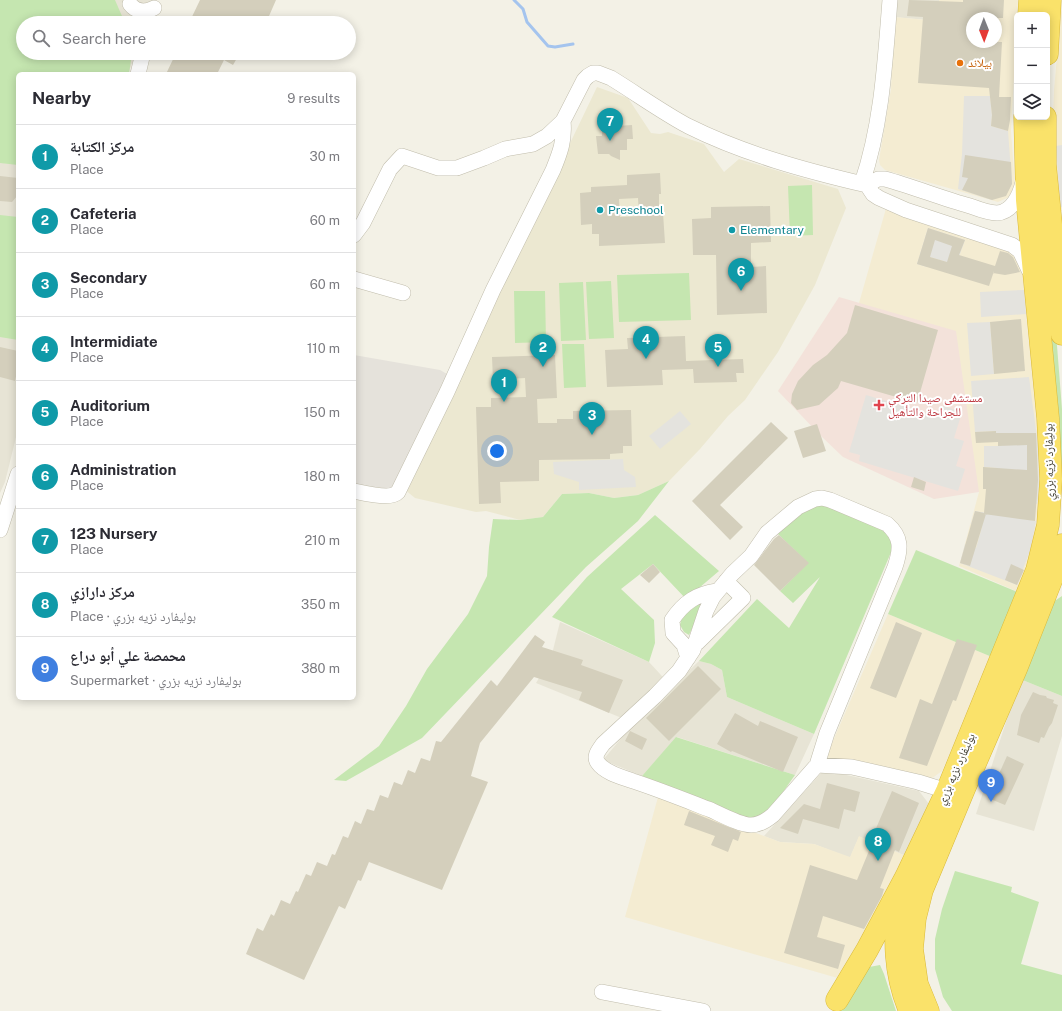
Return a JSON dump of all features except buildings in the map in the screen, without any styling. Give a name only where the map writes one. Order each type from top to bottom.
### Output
[{"type":"highway","points":[[1029,12],[1030,0]]},
{"type":"highway","points":[[1047,48],[1050,0]]},
{"type":"highway","name":"بوليفارد نزيه بزري","points":[[914,883],[955,790],[1038,570],[1048,525],[1051,479],[1048,418],[1027,200],[1025,120]]},
{"type":"highway","points":[[1045,120],[1045,165],[1056,225],[1062,334]]},
{"type":"highway","name":"بوليفارد نزيه بزري","points":[[955,790],[1013,676],[1054,573],[1062,545]]},
{"type":"highway","points":[[1038,614],[1052,596],[1062,590]]},
{"type":"highway","points":[[943,1011],[935,992],[929,970],[927,955],[928,928],[933,900],[954,838],[955,790]]},
{"type":"highway","points":[[910,1011],[905,1000],[897,961],[897,927],[899,909],[914,883]]},
{"type":"highway","points":[[833,1006],[867,950],[914,883]]},
{"type":"highway","points":[[914,883],[915,918],[912,949],[917,984],[928,1011]]},
{"type":"highway","points":[[833,1006],[865,965],[877,956],[885,956],[890,960],[900,980]]},
{"type":"street","points":[[865,184],[881,104],[890,0]]},
{"type":"street","points":[[129,2],[133,7],[141,11],[150,10],[155,4]]},
{"type":"street","points":[[129,2],[135,16]]},
{"type":"street","points":[[152,16],[155,4]]},
{"type":"street","points":[[138,72],[141,60]]},
{"type":"street","points":[[356,232],[363,222],[390,169],[402,156],[438,168],[457,168],[505,149],[533,144],[548,136],[564,121],[584,80],[593,73],[598,73],[622,85],[687,125],[734,146],[794,166],[865,184],[885,178],[983,210],[997,213],[1009,208],[1016,199],[1022,186],[1026,166]]},
{"type":"street","points":[[356,492],[389,496],[398,492],[447,392],[493,290],[553,170],[563,142],[564,121]]},
{"type":"street","points":[[865,184],[873,194],[879,198],[906,210],[990,237],[1012,245],[1018,249],[1028,267],[1037,300]]},
{"type":"street","points":[[356,280],[403,293]]},
{"type":"street","points":[[0,530],[16,480]]},
{"type":"street","points":[[822,498],[830,500],[887,524],[893,529],[897,536],[899,550],[895,567],[827,733],[817,765],[773,815],[758,824],[751,825],[733,819],[664,791],[631,780],[601,766],[597,761],[596,757],[600,748],[655,696],[679,670],[688,658],[696,643],[706,611],[722,586],[751,556],[767,533],[798,507],[815,499],[822,498]]},
{"type":"street","points":[[696,643],[743,598],[722,586]]},
{"type":"street","points":[[688,658],[684,645],[673,633],[672,620],[686,604],[699,595],[722,586]]},
{"type":"street","points":[[817,765],[859,768],[955,790]]},
{"type":"street","points":[[602,992],[670,1008],[703,1011]]},
{"type":"shaded area","points":[[0,0],[155,0],[149,16],[16,16],[16,60],[133,60],[129,72],[16,72],[16,437],[5,482],[0,493]]},
{"type":"shaded area","points":[[895,0],[939,0],[938,21],[894,17]]},
{"type":"shaded area","points":[[939,0],[1018,0],[1017,12],[1014,12],[1014,75],[1011,131],[1015,186],[1009,197],[998,202],[885,170],[880,165],[879,160],[891,89],[894,17],[938,21]]},
{"type":"shaded area","points":[[1062,2],[1062,211],[1059,211],[1052,145],[1054,90]]},
{"type":"shaded area","points":[[597,87],[628,98],[651,133],[660,134],[668,132],[704,144],[724,172],[739,159],[838,189],[846,208],[815,285],[778,352],[745,400],[728,416],[700,449],[669,481],[638,495],[614,498],[589,493],[562,494],[543,517],[520,520],[486,511],[476,512],[415,498],[404,489]]},
{"type":"shaded area","points":[[964,96],[990,96],[992,115],[991,126],[1008,131],[1012,184],[992,200],[958,189],[962,154]]},
{"type":"shaded area","points":[[1062,145],[1062,207],[1060,207],[1056,146]]},
{"type":"shaded area","points":[[887,205],[1014,254],[1023,265],[1044,477],[1041,518],[1020,593],[959,566],[979,492],[859,303]]},
{"type":"shaded area","points":[[928,228],[965,240],[956,265],[930,257],[927,267],[917,264]]},
{"type":"shaded area","points":[[1024,290],[1026,314],[981,317],[980,292]]},
{"type":"shaded area","name":"مستشفى صيدا التركي للجراحة والتأهيل","points":[[839,297],[956,331],[979,492],[934,499],[843,457],[778,391]]},
{"type":"shaded area","points":[[990,322],[994,374],[971,376],[967,323]]},
{"type":"shaded area","points":[[356,355],[440,370],[447,374],[394,489],[356,485]]},
{"type":"shaded area","points":[[1029,377],[1038,445],[1039,487],[1037,504],[1006,500],[997,468],[984,467],[984,446],[998,446],[998,442],[996,442],[996,431],[975,432],[971,381]]},
{"type":"shaded area","points":[[866,395],[940,417],[943,406],[962,412],[954,438],[964,441],[956,466],[965,469],[958,491],[859,461],[860,455],[849,452]]},
{"type":"shaded area","points":[[680,411],[691,424],[660,449],[649,436]]},
{"type":"shaded area","points":[[623,459],[624,470],[635,477],[636,487],[579,490],[579,482],[554,474],[553,462]]},
{"type":"shaded area","points":[[975,511],[1036,521],[1031,548],[1017,585],[960,563],[965,544],[976,548],[982,527],[971,524]]},
{"type":"shaded area","points":[[888,614],[992,657],[942,771],[931,779],[919,779],[826,757]]},
{"type":"shaded area","points":[[560,622],[649,662],[672,687],[699,661],[711,664],[722,670],[727,697],[814,734],[795,775],[677,737],[642,776],[603,760],[634,723],[536,683],[551,658]]},
{"type":"shaded area","points":[[1020,679],[1062,696],[1062,736],[1034,831],[976,814]]},
{"type":"shaded area","points":[[824,770],[919,791],[929,804],[906,856],[859,837],[850,858],[814,844],[780,842],[764,836]]},
{"type":"shaded area","points":[[658,797],[780,842],[814,844],[850,857],[859,836],[906,856],[841,979],[625,917]]},
{"type":"green space","points":[[0,0],[115,0],[122,16],[16,16],[16,60],[131,60],[129,72],[16,72],[16,165],[0,163]]},
{"type":"green space","points":[[1039,120],[1062,409],[1062,470],[1059,470],[1053,387]]},
{"type":"green space","points":[[812,185],[813,235],[790,236],[788,186]]},
{"type":"green space","points":[[0,215],[16,217],[16,340],[0,337]]},
{"type":"green space","points":[[689,273],[691,320],[619,322],[617,275]]},
{"type":"green space","points":[[611,281],[614,338],[589,339],[586,282]]},
{"type":"green space","points":[[583,282],[586,340],[561,341],[559,283]]},
{"type":"green space","points":[[514,291],[545,291],[546,342],[515,343]]},
{"type":"green space","points":[[562,344],[584,344],[586,387],[564,388]]},
{"type":"green space","points":[[669,481],[638,521],[586,567],[422,738],[346,781],[334,780],[379,746],[406,706],[427,669],[468,614],[487,576],[493,519],[520,520],[543,517],[562,494],[589,493],[614,498],[638,495]]},
{"type":"green space","points":[[828,502],[890,534],[892,550],[814,734],[727,697],[722,670],[711,664],[699,661],[757,599],[789,628],[820,577],[793,603],[780,591],[808,563],[778,534],[806,507]]},
{"type":"green space","points":[[655,515],[719,571],[686,599],[653,564],[621,589],[654,620],[655,643],[649,662],[552,617],[587,577]]},
{"type":"green space","points":[[916,550],[1020,593],[992,657],[888,614]]},
{"type":"green space","points":[[1062,596],[1062,696],[1020,679],[1053,602]]},
{"type":"green space","points":[[702,601],[699,614],[689,635],[684,632],[680,625],[682,617]]},
{"type":"green space","points":[[676,737],[795,775],[781,796],[769,809],[755,818],[747,819],[642,776]]},
{"type":"green space","points":[[955,871],[1012,887],[1011,892],[1039,902],[1021,964],[1062,975],[1062,1011],[952,1011],[943,997],[935,969],[935,939],[942,909]]},
{"type":"green space","points":[[880,965],[896,1011],[838,1011],[860,977],[869,967]]},
{"type":"waterway","points":[[514,0],[523,9],[527,22],[548,46],[555,47],[573,44]]},
{"type":"place","name":"بيلاند","points":[[960,63]]},
{"type":"place","name":"123 Nursery","points":[[610,141]]},
{"type":"place","name":"Preschool","points":[[600,210]]},
{"type":"place","name":"Elementary","points":[[732,230]]},
{"type":"place","name":"Administration","points":[[741,291]]},
{"type":"place","name":"Intermidiate","points":[[646,359]]},
{"type":"place","name":"Cafeteria","points":[[543,367]]},
{"type":"place","name":"Auditorium","points":[[718,367]]},
{"type":"place","name":"مركز الكتابة","points":[[504,402]]},
{"type":"place","name":"مستشفى صيدا التركي للجراحة والتأهيل","points":[[879,405]]},
{"type":"place","name":"Secondary","points":[[592,435]]},
{"type":"place","name":"محمصة علي أبو دراع","points":[[991,802]]},
{"type":"place","name":"مركز دارازي","points":[[878,861]]}]
